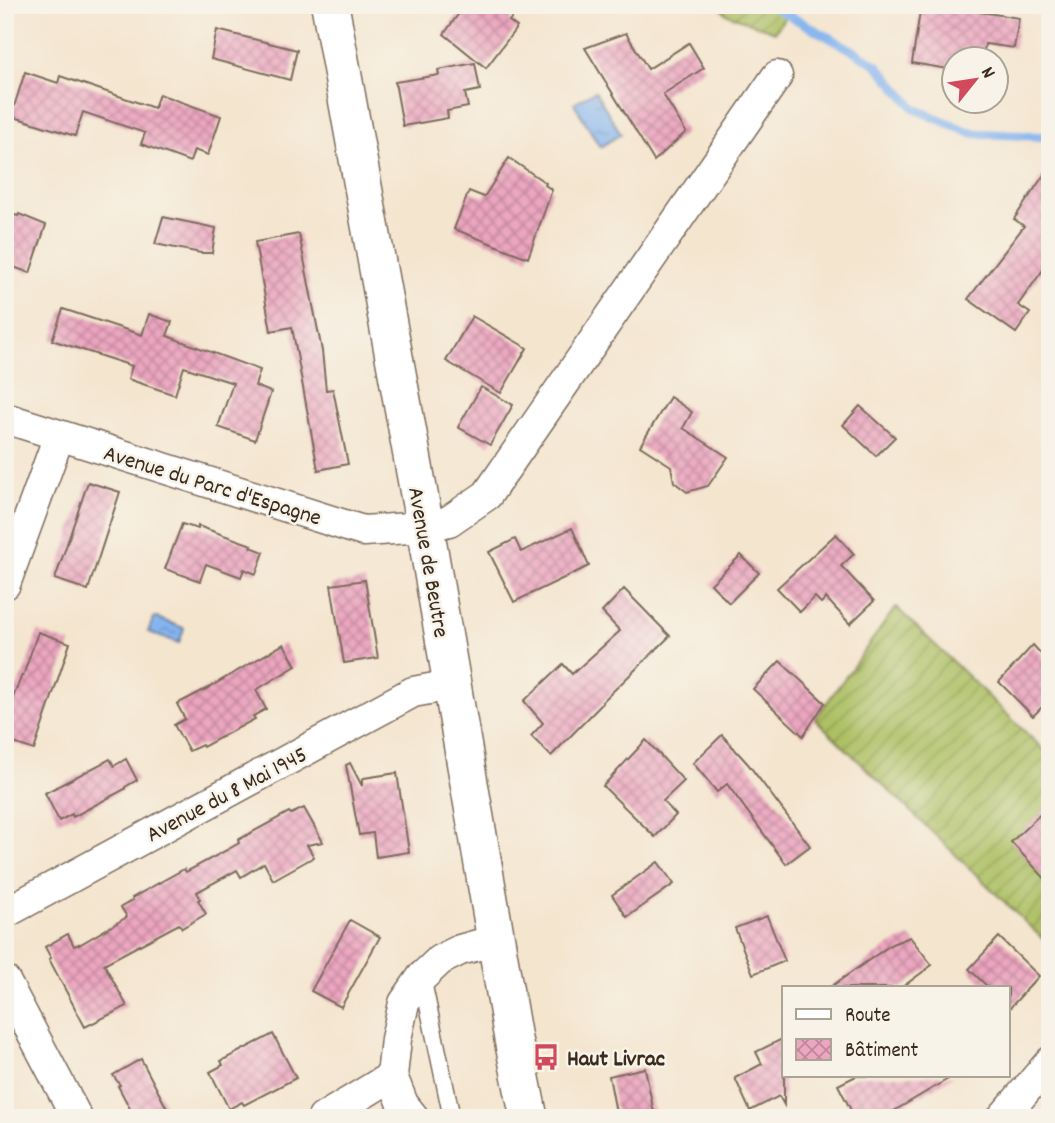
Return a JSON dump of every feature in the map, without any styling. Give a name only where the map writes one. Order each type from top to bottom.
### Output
[{"type":"street","name":"Avenue de Beutre","points":[[331,5],[529,1118]]},
{"type":"street","name":"Avenue du Parc d'Espagne","points":[[5,418],[363,531],[425,527],[449,521],[487,495],[777,76]]},
{"type":"street","points":[[5,584],[59,436]]},
{"type":"street","name":"Avenue du 8 Mai 1945","points":[[5,913],[413,692],[451,685]]},
{"type":"street","points":[[414,1118],[403,1104],[392,1076],[404,1003],[422,977],[440,960],[460,950],[496,940]]},
{"type":"street","points":[[5,981],[77,1118]]},
{"type":"street","points":[[1002,1118],[1050,1062]]},
{"type":"street","points":[[323,1118],[392,1076]]},
{"type":"lane","points":[[422,977],[452,1118]]},
{"type":"green space","points":[[718,5],[793,5],[775,32],[726,14]]},
{"type":"green space","points":[[896,607],[1050,756],[1050,946],[815,719]]},
{"type":"water","points":[[595,91],[621,134],[600,147],[574,103]]},
{"type":"water","points":[[154,617],[184,628],[179,643],[148,632]]},
{"type":"building","points":[[465,5],[521,5],[509,21],[517,27],[486,68],[444,34]]},
{"type":"building","points":[[921,5],[957,5],[956,8],[1019,18],[1014,48],[985,44],[940,46],[940,68],[912,63]]},
{"type":"building","points":[[217,30],[297,50],[290,80],[211,59]]},
{"type":"building","points":[[626,33],[648,69],[689,43],[704,68],[663,94],[686,132],[654,161],[585,48]]},
{"type":"building","points":[[475,63],[480,90],[465,93],[468,107],[447,111],[448,118],[403,126],[395,82],[439,75],[438,70]]},
{"type":"building","points":[[25,72],[58,83],[60,76],[154,108],[159,94],[221,116],[208,155],[194,150],[190,162],[141,144],[145,133],[83,112],[75,136],[11,116]]},
{"type":"building","points":[[509,158],[552,190],[528,258],[454,229],[469,191],[484,197]]},
{"type":"building","points":[[1050,166],[1050,260],[1018,305],[1030,313],[1016,333],[968,299],[1024,226],[1014,219]]},
{"type":"building","points":[[11,214],[19,214],[46,225],[30,273],[5,264],[5,233]]},
{"type":"building","points":[[163,217],[216,228],[212,253],[155,244]]},
{"type":"building","points":[[299,234],[322,351],[326,390],[333,389],[348,464],[318,470],[292,327],[271,331],[255,242]]},
{"type":"building","points":[[63,309],[142,335],[149,314],[172,322],[167,336],[260,370],[255,386],[271,392],[255,440],[218,427],[233,383],[184,367],[175,395],[128,379],[132,366],[52,340]]},
{"type":"building","points":[[472,316],[527,348],[501,393],[446,361]]},
{"type":"building","points":[[481,387],[513,405],[490,445],[458,427]]},
{"type":"building","points":[[670,397],[692,412],[683,428],[728,457],[708,486],[687,492],[674,482],[671,466],[640,446]]},
{"type":"building","points":[[860,406],[895,437],[876,456],[843,425]]},
{"type":"building","points":[[88,482],[120,492],[88,590],[55,579]]},
{"type":"building","points":[[182,524],[198,529],[198,526],[252,545],[251,547],[264,552],[256,574],[244,569],[241,577],[206,564],[200,581],[165,569]]},
{"type":"building","points":[[572,528],[589,566],[514,602],[489,552],[515,539],[521,552]]},
{"type":"building","points":[[836,534],[854,554],[841,566],[874,601],[850,624],[826,598],[821,603],[815,597],[800,612],[777,588]]},
{"type":"building","points":[[741,555],[759,573],[729,603],[711,584]]},
{"type":"building","points":[[365,580],[378,658],[344,663],[331,585]]},
{"type":"building","points":[[624,589],[670,636],[551,756],[531,736],[543,723],[524,701],[563,664],[572,674],[620,631],[602,612]]},
{"type":"building","points":[[38,632],[70,643],[34,750],[5,740],[5,728],[13,706],[10,705]]},
{"type":"building","points":[[284,644],[296,666],[256,690],[266,709],[253,716],[255,719],[203,747],[202,745],[189,751],[174,725],[185,719],[177,704]]},
{"type":"building","points":[[1033,645],[1050,664],[1050,699],[1033,716],[999,682]]},
{"type":"building","points":[[780,661],[825,703],[803,736],[753,689]]},
{"type":"building","points":[[722,735],[748,764],[810,846],[786,864],[727,784],[717,792],[693,763]]},
{"type":"building","points":[[646,740],[684,781],[663,801],[676,815],[655,837],[603,786]]},
{"type":"building","points":[[110,759],[114,766],[126,759],[137,780],[73,817],[72,814],[59,821],[45,793]]},
{"type":"building","points":[[350,763],[362,786],[364,778],[397,773],[409,852],[376,857],[373,833],[359,835],[346,765]]},
{"type":"building","points":[[1050,805],[1050,884],[1011,842]]},
{"type":"building","points":[[304,808],[323,842],[307,845],[314,857],[273,880],[264,863],[241,877],[237,870],[197,892],[200,899],[198,900],[206,914],[182,928],[179,924],[104,964],[127,1006],[85,1027],[45,947],[68,934],[74,946],[79,945],[127,917],[121,907],[133,900],[132,898],[184,869],[186,872],[227,850],[239,843],[238,840],[289,812],[291,814]]},
{"type":"building","points":[[658,862],[674,884],[627,917],[612,895]]},
{"type":"building","points":[[767,916],[785,961],[753,974],[735,928]]},
{"type":"building","points":[[350,920],[380,937],[341,1007],[311,991]]},
{"type":"building","points":[[910,937],[932,965],[904,986],[832,986],[892,944]]},
{"type":"building","points":[[999,937],[1039,976],[1010,1008],[1010,986],[987,986],[969,969]]},
{"type":"building","points":[[273,1034],[296,1078],[244,1105],[242,1102],[229,1109],[210,1072],[223,1065],[221,1061]]},
{"type":"building","points":[[782,1039],[784,1105],[779,1096],[750,1111],[735,1078],[762,1064],[756,1052]]},
{"type":"building","points":[[141,1059],[172,1118],[135,1118],[118,1086],[120,1085],[113,1075]]},
{"type":"building","points":[[645,1068],[655,1118],[617,1118],[609,1076]]},
{"type":"building","points":[[852,1078],[950,1078],[882,1118],[855,1118],[838,1085]]},
{"type":"waterway","points":[[770,5],[877,65],[915,109],[971,133],[1050,137]]},
{"type":"place","name":"Haut Livrac","points":[[546,1057]]}]
